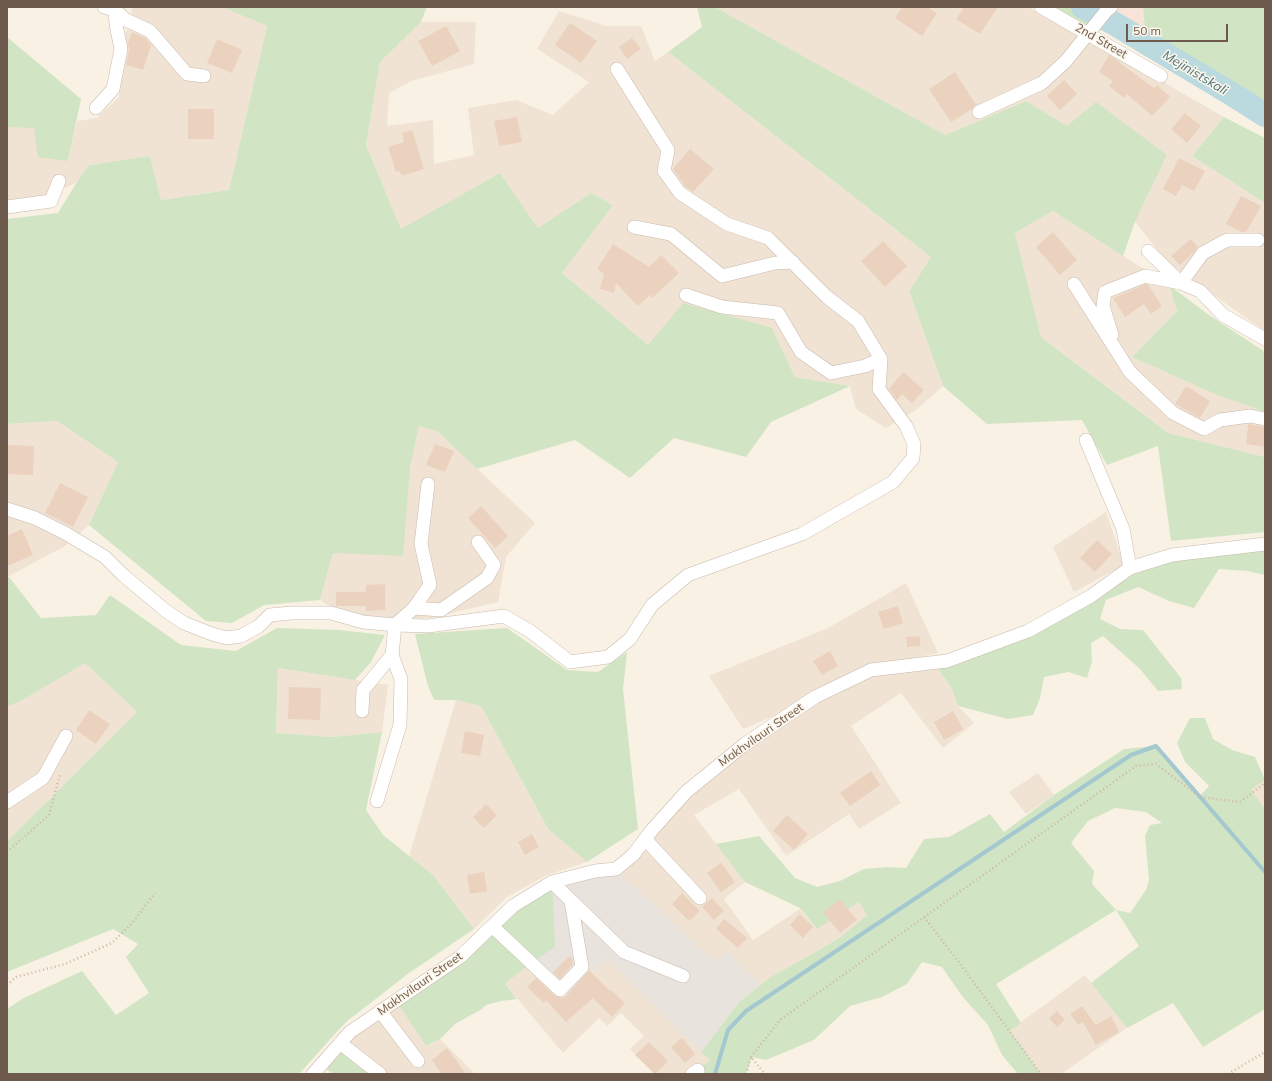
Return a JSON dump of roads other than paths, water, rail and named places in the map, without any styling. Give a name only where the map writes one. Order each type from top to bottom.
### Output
[{"type":"street","name":"2nd Street","points":[[1041,7],[1089,31],[1161,76]]},
{"type":"street","points":[[111,8],[126,20],[150,31],[187,74],[204,76]]},
{"type":"street","points":[[96,108],[113,89],[121,49],[111,8]]},
{"type":"street","points":[[979,112],[1042,84],[1066,61],[1109,8]]},
{"type":"street","points":[[7,509],[35,518],[105,557],[123,575],[166,611],[184,623],[212,634],[227,638],[241,636],[259,626],[270,614],[331,613],[363,622],[428,626],[504,616],[530,631],[570,662],[608,657],[630,639],[652,605],[688,575],[802,534],[893,482],[914,458],[914,444],[906,426],[879,389],[881,359],[858,321],[827,297],[768,238],[727,224],[680,194],[664,171],[668,150],[617,69]]},
{"type":"street","points":[[7,207],[51,200],[59,181]]},
{"type":"street","points":[[634,227],[671,234],[722,276],[775,263],[793,262]]},
{"type":"street","points":[[1181,283],[1203,253],[1227,240],[1258,240]]},
{"type":"street","points":[[1148,251],[1181,283]]},
{"type":"street","points":[[1116,350],[1103,306],[1105,292],[1145,276],[1181,283],[1200,291],[1223,314],[1265,339]]},
{"type":"street","points":[[1074,284],[1130,372],[1173,413],[1204,429],[1220,420],[1250,416],[1265,419]]},
{"type":"street","points":[[686,295],[722,307],[778,313],[801,352],[830,373],[865,366],[881,359]]},
{"type":"street","points":[[1086,440],[1123,529],[1130,568]]},
{"type":"street","points":[[377,801],[400,725],[401,679],[392,655],[395,625],[414,608],[430,585],[421,544],[428,484]]},
{"type":"street","points":[[414,608],[441,610],[487,578],[494,565],[478,542]]},
{"type":"street","name":"Makhvilauri Street","points":[[313,1074],[350,1032],[460,957],[513,906],[552,882],[595,871],[616,869],[633,855],[652,830],[686,792],[745,744],[815,697],[871,670],[947,661],[1028,631],[1091,596],[1130,568],[1172,555],[1265,544]]},
{"type":"street","points":[[362,711],[363,690],[392,655]]},
{"type":"street","points":[[7,802],[43,778],[66,736]]},
{"type":"street","points":[[645,839],[700,898]]},
{"type":"street","points":[[552,882],[624,952],[683,976]]},
{"type":"street","points":[[492,926],[560,990],[582,967],[571,901]]},
{"type":"street","points":[[380,1012],[418,1061]]},
{"type":"street","points":[[340,1043],[380,1074]]},
{"type":"waterway","name":"Mejinistskali","points":[[1083,7],[1115,24],[1265,115]]},
{"type":"waterway","points":[[715,1074],[728,1030],[746,1011],[1131,755],[1156,746],[1265,872]]}]
